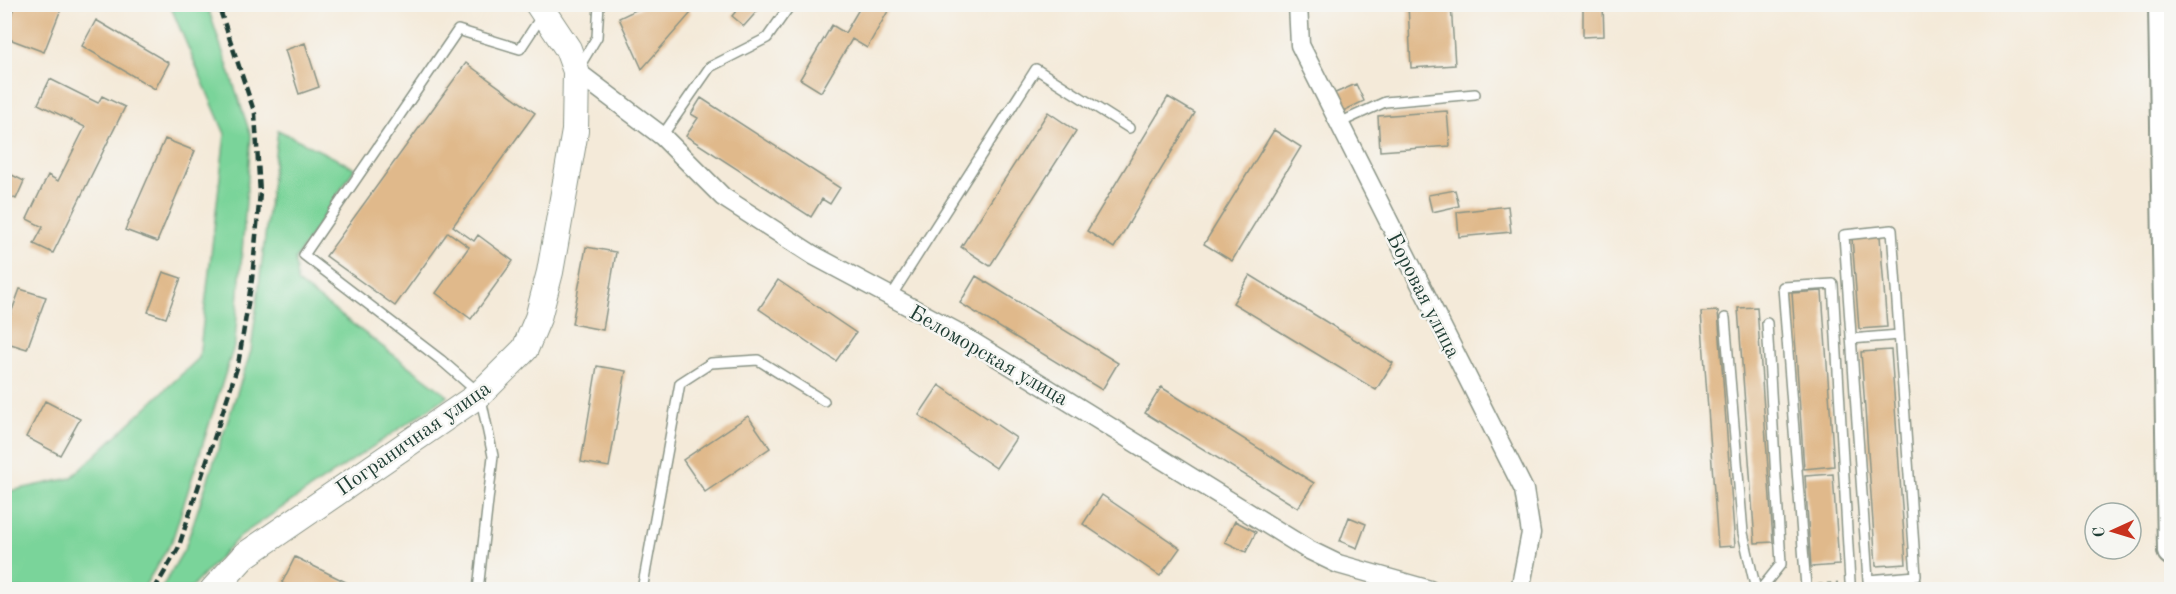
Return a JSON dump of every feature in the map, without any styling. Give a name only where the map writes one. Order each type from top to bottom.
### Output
[{"type":"main road","points":[[2163,4],[2172,551]]},
{"type":"main road","name":"Пограничная улица","points":[[213,590],[244,556],[480,394],[525,349],[538,318],[550,272],[575,131],[576,71],[568,49],[541,8]]},
{"type":"street","name":"Боровая улица","points":[[1298,4],[1300,45],[1337,124],[1524,490],[1531,533],[1520,590]]},
{"type":"street","name":"Беломорская улица","points":[[576,71],[662,136],[723,198],[813,255],[955,331],[1307,549],[1338,564],[1430,590]]},
{"type":"lane","points":[[576,71],[597,37],[599,4]]},
{"type":"lane","points":[[662,136],[710,67],[767,38],[791,4]]},
{"type":"lane","points":[[478,590],[493,456],[480,394],[441,360],[304,255],[458,30],[520,49],[541,8]]},
{"type":"lane","points":[[890,298],[1036,69],[1130,128]]},
{"type":"lane","points":[[1337,124],[1385,102],[1475,94]]},
{"type":"lane","points":[[1892,230],[1899,335],[1916,576],[1868,580],[1844,235],[1892,230]]},
{"type":"lane","points":[[1806,587],[1783,287],[1833,284],[1850,582]]},
{"type":"lane","points":[[1725,318],[1743,533],[1758,590]]},
{"type":"lane","points":[[1758,590],[1781,564],[1767,323]]},
{"type":"lane","points":[[1851,339],[1899,335]]},
{"type":"lane","points":[[642,590],[680,383],[711,363],[758,360],[824,401]]},
{"type":"path","points":[[1786,590],[1850,582]]},
{"type":"green space","points":[[170,5],[207,5],[251,136],[235,343],[172,541],[143,589],[5,589],[9,570],[5,549],[5,492],[71,478],[199,358],[225,134]]},
{"type":"green space","points":[[278,130],[355,168],[295,260],[297,282],[448,396],[240,536],[190,589],[161,589],[185,548],[251,351]]},
{"type":"building","points":[[15,4],[63,4],[44,52],[4,37]]},
{"type":"building","points":[[742,4],[756,4],[760,8],[744,26],[732,16]]},
{"type":"building","points":[[862,4],[892,4],[867,48],[852,39],[821,92],[800,79],[832,25],[845,33]]},
{"type":"building","points":[[1408,4],[1451,4],[1455,65],[1411,68]]},
{"type":"building","points":[[646,5],[687,5],[691,13],[642,69],[619,18]]},
{"type":"building","points":[[1583,5],[1603,5],[1604,36],[1583,37]]},
{"type":"building","points":[[96,20],[169,63],[155,89],[82,46]]},
{"type":"building","points":[[305,43],[319,87],[299,94],[285,50]]},
{"type":"building","points":[[466,63],[535,113],[453,226],[474,241],[478,235],[513,261],[471,319],[436,293],[469,247],[448,232],[395,306],[326,256]]},
{"type":"building","points":[[50,79],[98,103],[102,96],[125,107],[53,253],[34,244],[43,227],[27,219],[48,175],[58,181],[85,127],[38,104]]},
{"type":"building","points":[[1356,84],[1364,101],[1341,112],[1333,94]]},
{"type":"building","points":[[1168,97],[1195,113],[1114,248],[1087,231]]},
{"type":"building","points":[[701,98],[840,188],[830,204],[822,199],[811,217],[686,136],[698,118],[691,114]]},
{"type":"building","points":[[1447,111],[1450,146],[1380,151],[1378,116]]},
{"type":"building","points":[[1048,112],[1076,131],[990,266],[961,247]]},
{"type":"building","points":[[1274,130],[1301,147],[1232,261],[1204,244]]},
{"type":"building","points":[[165,139],[195,151],[157,242],[125,230]]},
{"type":"building","points":[[8,173],[24,181],[16,199],[4,193],[4,179]]},
{"type":"building","points":[[1455,190],[1459,206],[1432,212],[1428,195]]},
{"type":"building","points":[[1508,206],[1511,232],[1459,237],[1457,212]]},
{"type":"building","points":[[1880,236],[1887,327],[1859,329],[1852,238]]},
{"type":"building","points":[[586,247],[616,252],[603,330],[572,324]]},
{"type":"building","points":[[163,272],[181,278],[166,318],[148,312]]},
{"type":"building","points":[[1250,275],[1393,363],[1376,390],[1233,303]]},
{"type":"building","points":[[976,276],[1118,363],[1102,390],[960,303]]},
{"type":"building","points":[[778,280],[856,333],[836,361],[759,309]]},
{"type":"building","points":[[20,289],[46,297],[27,349],[4,342],[4,332]]},
{"type":"building","points":[[1822,291],[1834,466],[1804,469],[1792,293]]},
{"type":"building","points":[[1757,307],[1773,542],[1755,543],[1738,308]]},
{"type":"building","points":[[1718,311],[1735,546],[1718,547],[1701,312]]},
{"type":"building","points":[[1891,350],[1906,564],[1876,566],[1861,352]]},
{"type":"building","points":[[597,366],[626,371],[609,467],[581,462]]},
{"type":"building","points":[[939,385],[1016,438],[996,468],[919,415]]},
{"type":"building","points":[[1161,387],[1314,483],[1298,508],[1145,413]]},
{"type":"building","points":[[45,401],[80,419],[60,455],[26,437]]},
{"type":"building","points":[[748,416],[770,448],[705,492],[683,460]]},
{"type":"building","points":[[1833,474],[1839,565],[1811,567],[1805,476]]},
{"type":"building","points":[[1102,495],[1180,548],[1160,576],[1083,524]]},
{"type":"building","points":[[1349,517],[1366,524],[1357,548],[1340,541]]},
{"type":"building","points":[[1235,521],[1256,532],[1246,552],[1225,542]]},
{"type":"building","points":[[295,557],[362,590],[295,590],[282,583]]},
{"type":"railway","points":[[154,590],[178,549],[238,365],[252,279],[260,193],[255,114],[218,4]]}]
